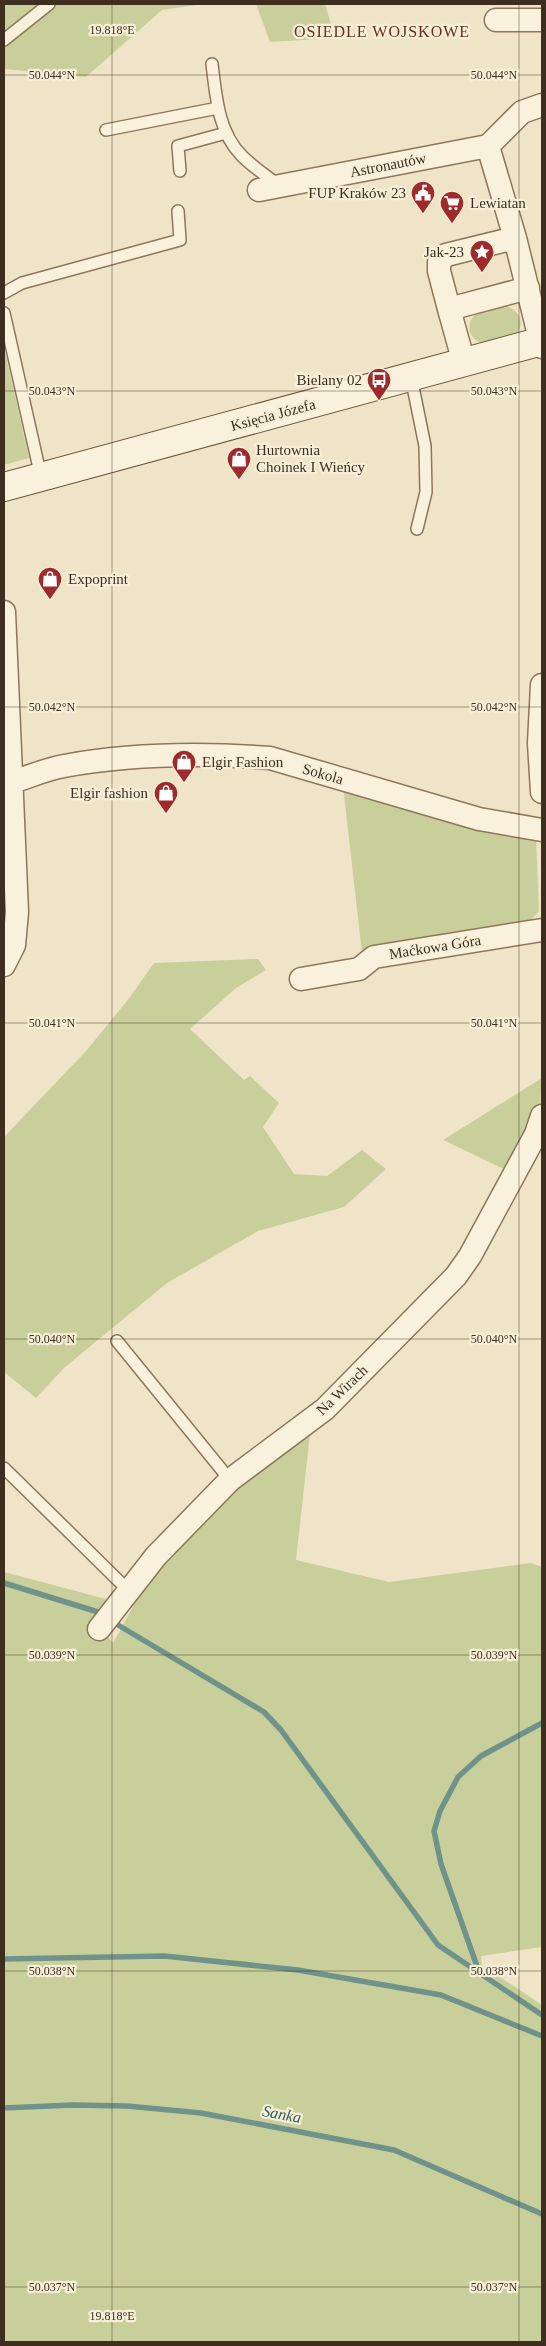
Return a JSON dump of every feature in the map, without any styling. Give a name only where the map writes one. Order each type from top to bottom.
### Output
[{"type":"street","points":[[496,20],[542,20]]},
{"type":"street","points":[[542,106],[522,112],[488,146],[515,238],[542,343]]},
{"type":"street","name":"Astronautów","points":[[269,188],[488,146]]},
{"type":"street","points":[[464,363],[438,271],[439,262],[446,255],[515,238]]},
{"type":"street","points":[[449,309],[528,288]]},
{"type":"street","name":"Księcia Józefa","points":[[4,487],[542,343]]},
{"type":"street","points":[[4,612],[17,912],[14,944],[4,965]]},
{"type":"street","points":[[542,690],[539,743],[542,792]]},
{"type":"street","name":"Sokola","points":[[12,782],[62,766],[125,758],[238,756],[270,758],[479,819],[542,830]]},
{"type":"street","name":"Maćkowa Góra","points":[[301,979],[359,969],[374,958],[542,930]]},
{"type":"street","name":"Na Wirach","points":[[99,1629],[156,1556],[230,1480],[325,1409],[456,1276],[470,1256],[531,1142],[542,1116]]},
{"type":"lane","points":[[4,40],[49,4]]},
{"type":"lane","points":[[212,64],[218,108],[226,133],[242,156],[269,188]]},
{"type":"lane","points":[[106,130],[218,108]]},
{"type":"lane","points":[[180,171],[178,146],[226,133]]},
{"type":"lane","points":[[4,293],[22,283],[180,240],[178,211]]},
{"type":"lane","points":[[4,313],[41,477]]},
{"type":"lane","points":[[411,377],[425,446],[426,492],[417,529]]},
{"type":"lane","points":[[117,1341],[230,1480]]},
{"type":"lane","points":[[4,1468],[129,1591]]},
{"type":"green space","points":[[4,4],[204,4],[162,10],[86,77],[4,69]]},
{"type":"green space","points":[[256,4],[325,4],[335,38],[270,42]]},
{"type":"green space","points":[[502,305],[511,308],[518,314],[521,323],[517,333],[492,343],[479,342],[474,339],[469,327],[476,314],[482,310]]},
{"type":"green space","points":[[4,347],[29,458],[4,465]]},
{"type":"green space","points":[[343,786],[536,838],[539,911],[526,926],[362,953]]},
{"type":"green space","points":[[258,959],[266,970],[236,988],[190,1029],[244,1080],[250,1076],[279,1103],[263,1127],[294,1174],[327,1176],[362,1150],[386,1169],[344,1207],[258,1231],[167,1283],[64,1368],[36,1398],[4,1372],[4,1137],[87,1050],[130,997],[154,963]]},
{"type":"green space","points":[[542,1078],[540,1104],[510,1172],[443,1140]]},
{"type":"green space","points":[[310,1434],[296,1560],[389,1582],[531,1563],[542,1567],[542,1947],[481,1956],[482,1965],[542,2005],[542,2342],[4,2342],[4,1572],[106,1599],[95,1619],[113,1643],[159,1559],[224,1495]]},
{"type":"waterway","points":[[4,1583],[98,1612]]},
{"type":"waterway","points":[[118,1625],[264,1712],[281,1730],[438,1945],[542,2015]]},
{"type":"waterway","points":[[479,1972],[441,1864],[434,1831],[440,1811],[458,1777],[481,1756],[542,1723]]},
{"type":"waterway","points":[[4,1959],[164,1956],[298,1970],[441,1995],[542,2036]]},
{"type":"waterway","name":"Sanka","points":[[4,2108],[72,2105],[127,2106],[201,2113],[394,2150],[542,2214]]},
{"type":"place","name":"FUP Kraków 23","points":[[423,214]]},
{"type":"place","name":"Lewiatan","points":[[452,224]]},
{"type":"place","name":"Jak-23","points":[[482,273]]},
{"type":"place","name":"Bielany 02","points":[[379,401]]},
{"type":"place","name":"Hurtownia Choinek I Wieńcy","points":[[239,480]]},
{"type":"place","name":"Expoprint","points":[[50,600]]},
{"type":"place","name":"Elgir Fashion","points":[[184,783]]},
{"type":"place","name":"Elgir fashion","points":[[166,814]]},
{"type":"district","name":"OSIEDLE WOJSKOWE","points":[[382,31]]}]
